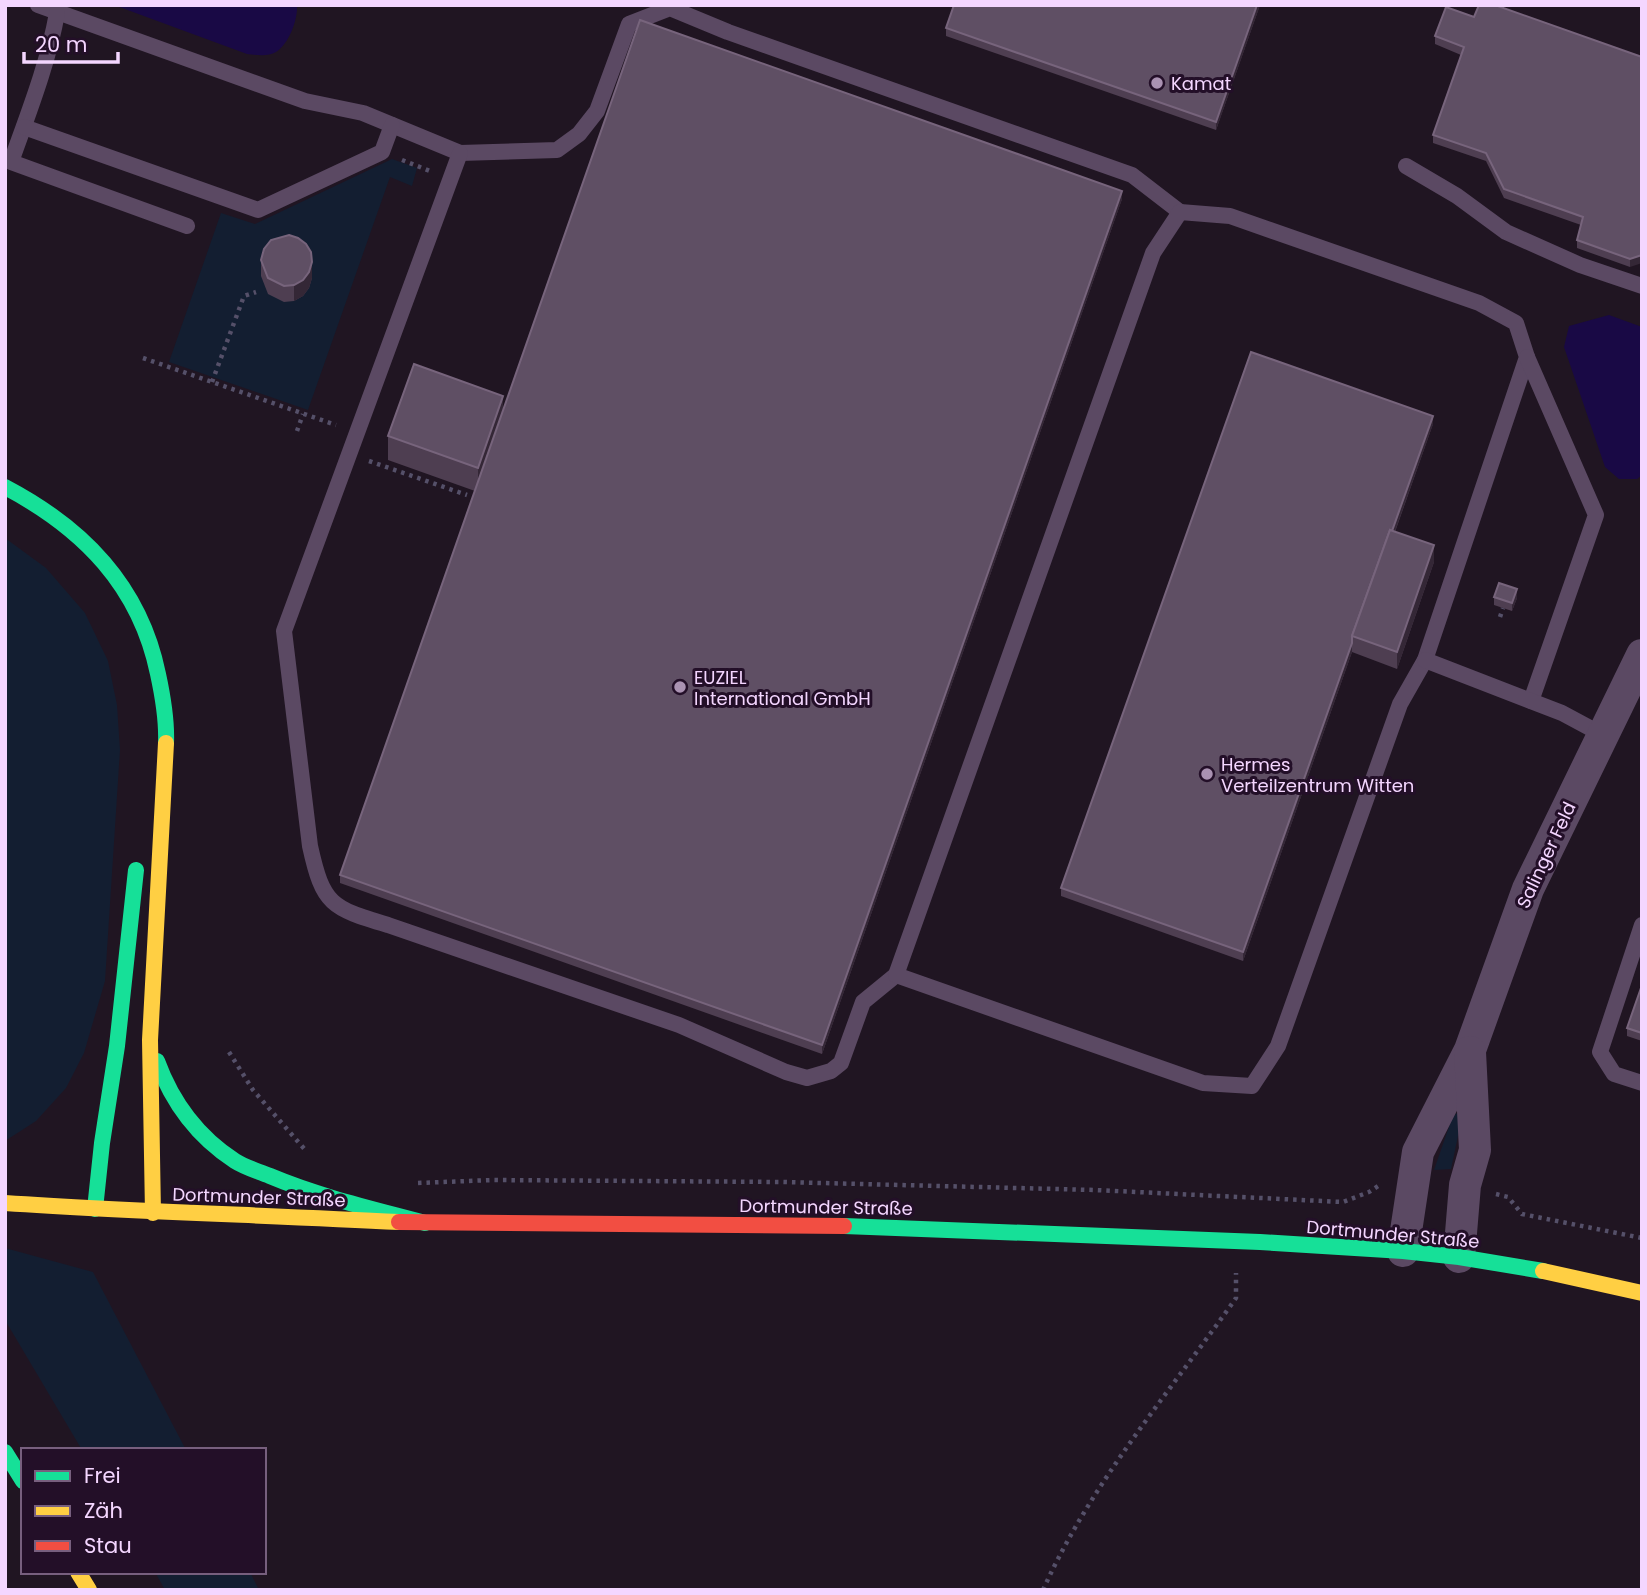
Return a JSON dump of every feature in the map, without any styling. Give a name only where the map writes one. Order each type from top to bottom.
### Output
[{"type":"main road","points":[[5,487],[30,499],[74,530],[111,570],[140,616],[157,666],[167,718],[150,1040],[153,1213]]},
{"type":"main road","points":[[95,1209],[117,1046],[138,849]]},
{"type":"main road","points":[[150,1040],[164,1084],[174,1102],[213,1145],[237,1162],[291,1186],[425,1223]]},
{"type":"main road","name":"Dortmunder Straße","points":[[5,1203],[153,1213],[195,1212],[425,1223],[859,1226],[1235,1241],[1459,1257],[1544,1271],[1642,1293]]},
{"type":"main road","points":[[5,1452],[21,1478]]},
{"type":"main road","points":[[79,1574],[89,1590]]},
{"type":"street","name":"Salinger Feld","points":[[1403,1251],[1418,1152],[1470,1050],[1528,889],[1640,663]]},
{"type":"street","name":"Salinger Feld","points":[[1459,1257],[1465,1185],[1475,1150],[1470,1050]]},
{"type":"lane","points":[[38,5],[305,101],[363,113],[460,153],[557,150],[579,134],[597,111],[629,24],[670,8],[728,32],[1132,175],[1180,212],[1230,216],[1479,303],[1516,323],[1527,357],[1596,515],[1531,701]]},
{"type":"lane","points":[[57,13],[54,30],[11,162],[187,226]]},
{"type":"lane","points":[[24,127],[258,210],[382,152],[392,125]]},
{"type":"lane","points":[[460,153],[284,631],[310,846],[317,878],[329,901],[347,913],[679,1025],[786,1072],[807,1078],[831,1071],[841,1063],[863,1002],[896,975],[1153,253],[1180,212]]},
{"type":"lane","points":[[1406,166],[1457,196],[1506,232],[1580,265],[1642,286]]},
{"type":"lane","points":[[896,975],[1203,1083],[1252,1086],[1278,1046],[1400,704],[1426,660],[1527,357]]},
{"type":"lane","points":[[1426,660],[1562,713],[1603,735]]},
{"type":"lane","points":[[1642,925],[1600,1052],[1614,1074],[1642,1083]]},
{"type":"path","points":[[212,382],[244,296],[256,292]]},
{"type":"path","points":[[143,358],[370,437],[362,458],[467,495]]},
{"type":"path","points":[[297,431],[303,414]]},
{"type":"path","points":[[1500,617],[1503,608]]},
{"type":"path","points":[[229,1052],[253,1090],[308,1153]]},
{"type":"path","points":[[417,1183],[783,1182],[1095,1190],[1343,1202],[1369,1192],[1385,1181],[1414,1181]]},
{"type":"path","points":[[1465,1185],[1508,1197],[1522,1214],[1642,1238]]},
{"type":"path","points":[[1043,1590],[1060,1551],[1092,1498],[1236,1298],[1235,1241]]},
{"type":"shaded area","points":[[114,5],[297,5],[297,11],[292,31],[285,43],[276,52],[262,55],[247,54]]},
{"type":"shaded area","points":[[392,159],[417,168],[412,186],[390,177],[308,410],[169,362],[221,213],[255,224]]},
{"type":"shaded area","points":[[1609,315],[1642,327],[1642,475],[1637,479],[1619,479],[1605,467],[1564,347],[1569,326]]},
{"type":"shaded area","points":[[5,538],[46,568],[85,613],[108,661],[117,705],[120,750],[105,981],[84,1053],[66,1088],[36,1121],[5,1141]]},
{"type":"shaded area","points":[[1457,1113],[1461,1122],[1451,1169],[1434,1170],[1452,1118]]},
{"type":"shaded area","points":[[5,1248],[93,1272],[185,1448],[81,1448],[5,1320]]},
{"type":"shaded area","points":[[156,1574],[251,1574],[259,1590],[165,1590]]},
{"type":"building","name":"Kamat","points":[[954,5],[1257,5],[1216,122],[946,28]]},
{"type":"building","points":[[1479,5],[1495,5],[1642,57],[1642,255],[1630,259],[1577,240],[1583,217],[1504,189],[1486,153],[1433,135],[1464,47],[1435,36],[1446,7],[1474,17]]},
{"type":"building","name":"EUZIEL International GmbH","points":[[640,20],[1122,191],[822,1045],[340,875]]},
{"type":"building","points":[[289,235],[306,244],[311,252],[312,262],[303,280],[284,286],[268,278],[261,260],[264,249],[271,240]]},
{"type":"building","name":"Hermes Verteilzentrum Witten","points":[[1251,352],[1433,416],[1352,636],[1352,643],[1243,952],[1061,888]]},
{"type":"building","points":[[414,364],[503,396],[478,468],[388,436]]},
{"type":"building","points":[[1390,530],[1434,545],[1397,652],[1352,636]]},
{"type":"building","points":[[1499,583],[1517,589],[1512,603],[1494,597]]},
{"type":"building","points":[[1642,985],[1642,1033],[1627,1028]]},
{"type":"traffic: fast","points":[[5,487],[33,503],[83,541],[122,587],[149,642],[163,700],[166,743]]},
{"type":"traffic: fast","points":[[95,1209],[117,1046],[136,870]]},
{"type":"traffic: fast","points":[[157,1061],[170,1091],[198,1130],[235,1161],[308,1190],[425,1223]]},
{"type":"traffic: fast","points":[[844,1226],[1260,1242],[1403,1251],[1543,1271]]},
{"type":"traffic: fast","points":[[5,1452],[21,1478]]},
{"type":"traffic: slow","points":[[153,1213],[150,1040],[166,743]]},
{"type":"traffic: slow","points":[[5,1203],[399,1222]]},
{"type":"traffic: slow","points":[[1543,1271],[1642,1293]]},
{"type":"traffic: slow","points":[[79,1574],[89,1590]]},
{"type":"traffic: jam","points":[[399,1222],[844,1226]]},
{"type":"place","name":"Kamat","points":[[1157,83]]},
{"type":"place","name":"EUZIEL International GmbH","points":[[680,687]]},
{"type":"place","name":"Hermes Verteilzentrum Witten","points":[[1207,774]]}]
